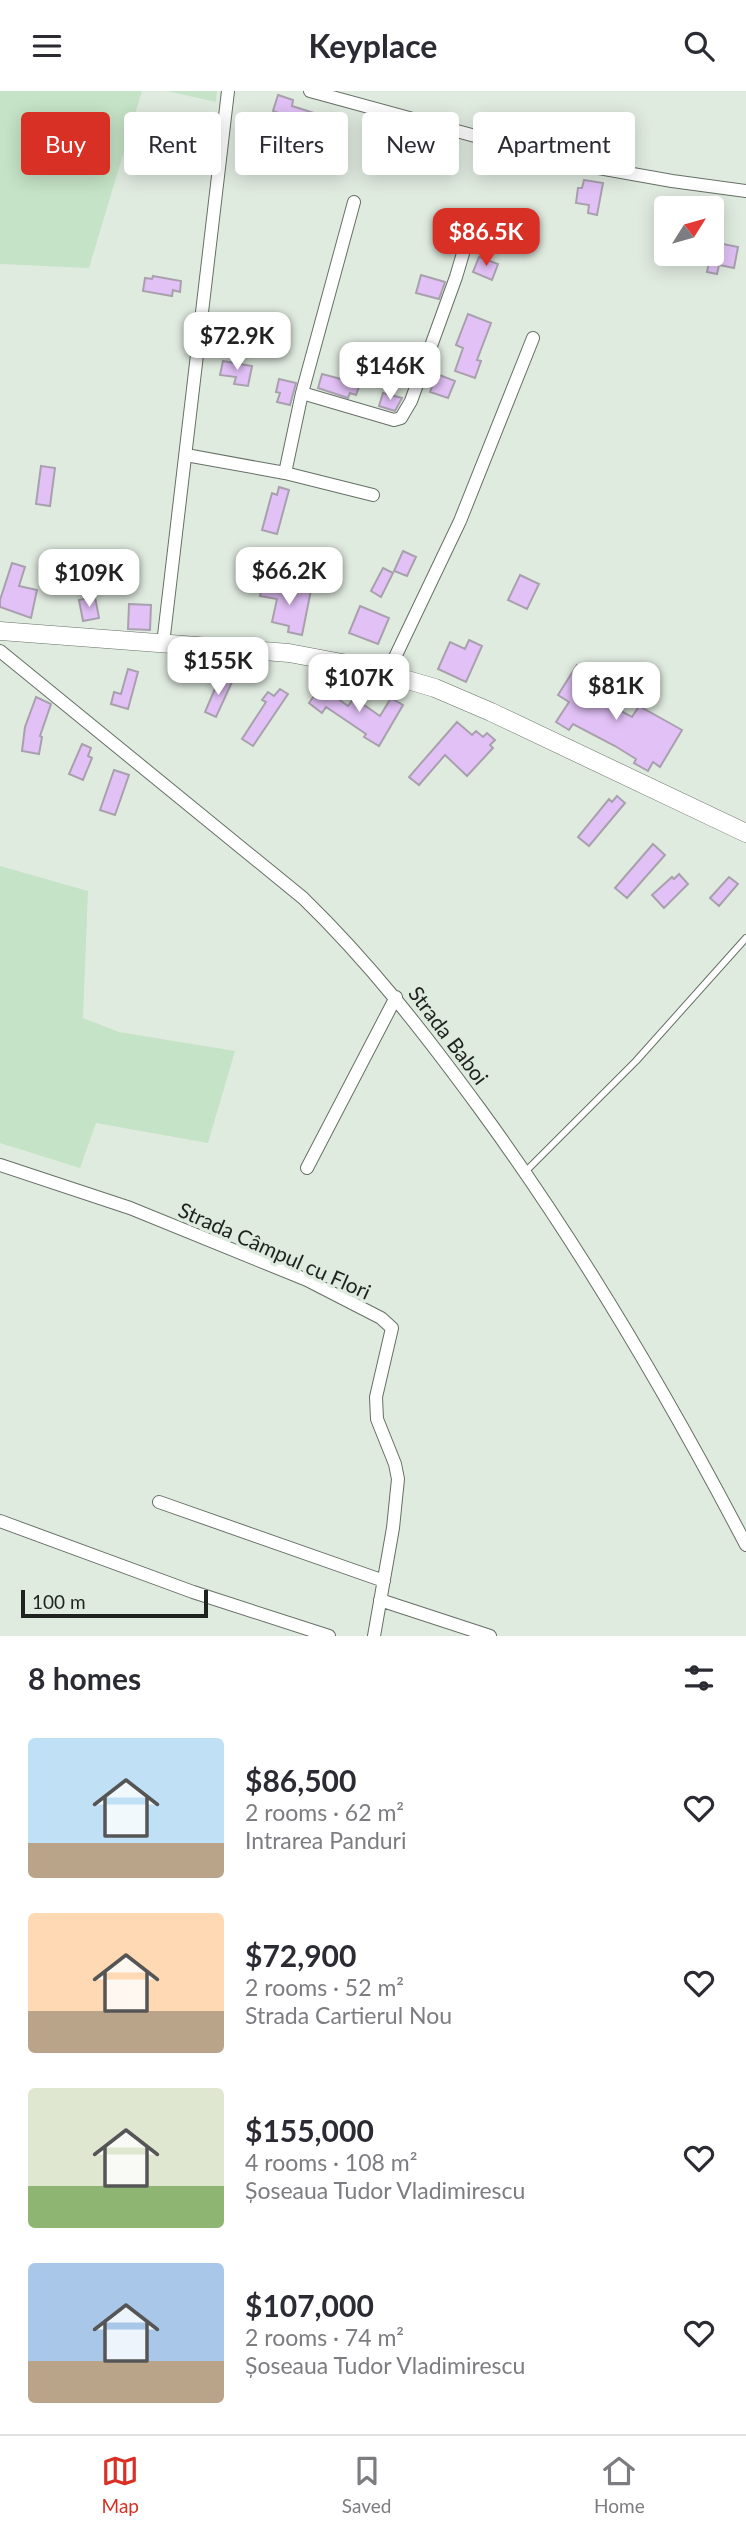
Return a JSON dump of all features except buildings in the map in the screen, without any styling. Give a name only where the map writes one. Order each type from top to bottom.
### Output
[{"type":"main road","points":[[0,632],[289,653],[387,674],[435,688],[491,712],[746,833]]},
{"type":"street","points":[[163,644],[228,91]]},
{"type":"street","points":[[310,91],[582,165],[746,191]]},
{"type":"street","points":[[285,473],[302,393],[354,202]]},
{"type":"street","points":[[302,393],[394,420],[401,418],[411,401],[469,233]]},
{"type":"street","points":[[387,674],[460,521],[533,338]]},
{"type":"street","points":[[186,455],[285,473],[373,495]]},
{"type":"street","name":"Strada Baboi","points":[[0,651],[303,898],[340,934],[396,997],[577,1247],[701,1460],[746,1545]]},
{"type":"street","points":[[307,1168],[396,997]]},
{"type":"street","name":"Strada Câmpul cu Flori","points":[[0,1165],[130,1208],[307,1280],[381,1318],[392,1328],[376,1397],[377,1419],[396,1464],[398,1479],[393,1528],[374,1636]]},
{"type":"street","points":[[159,1502],[384,1581]]},
{"type":"street","points":[[0,1521],[193,1592],[329,1636]]},
{"type":"street","points":[[380,1600],[491,1636]]},
{"type":"lane","points":[[525,1172],[636,1061],[746,937]]},
{"type":"green space","points":[[0,91],[142,91],[136,112],[124,112],[124,151],[89,268],[0,264]]},
{"type":"green space","points":[[167,91],[217,91],[216,102]]},
{"type":"green space","points":[[0,866],[88,891],[83,1018],[119,1032],[235,1051],[208,1143],[96,1123],[80,1168],[0,1143]]}]
